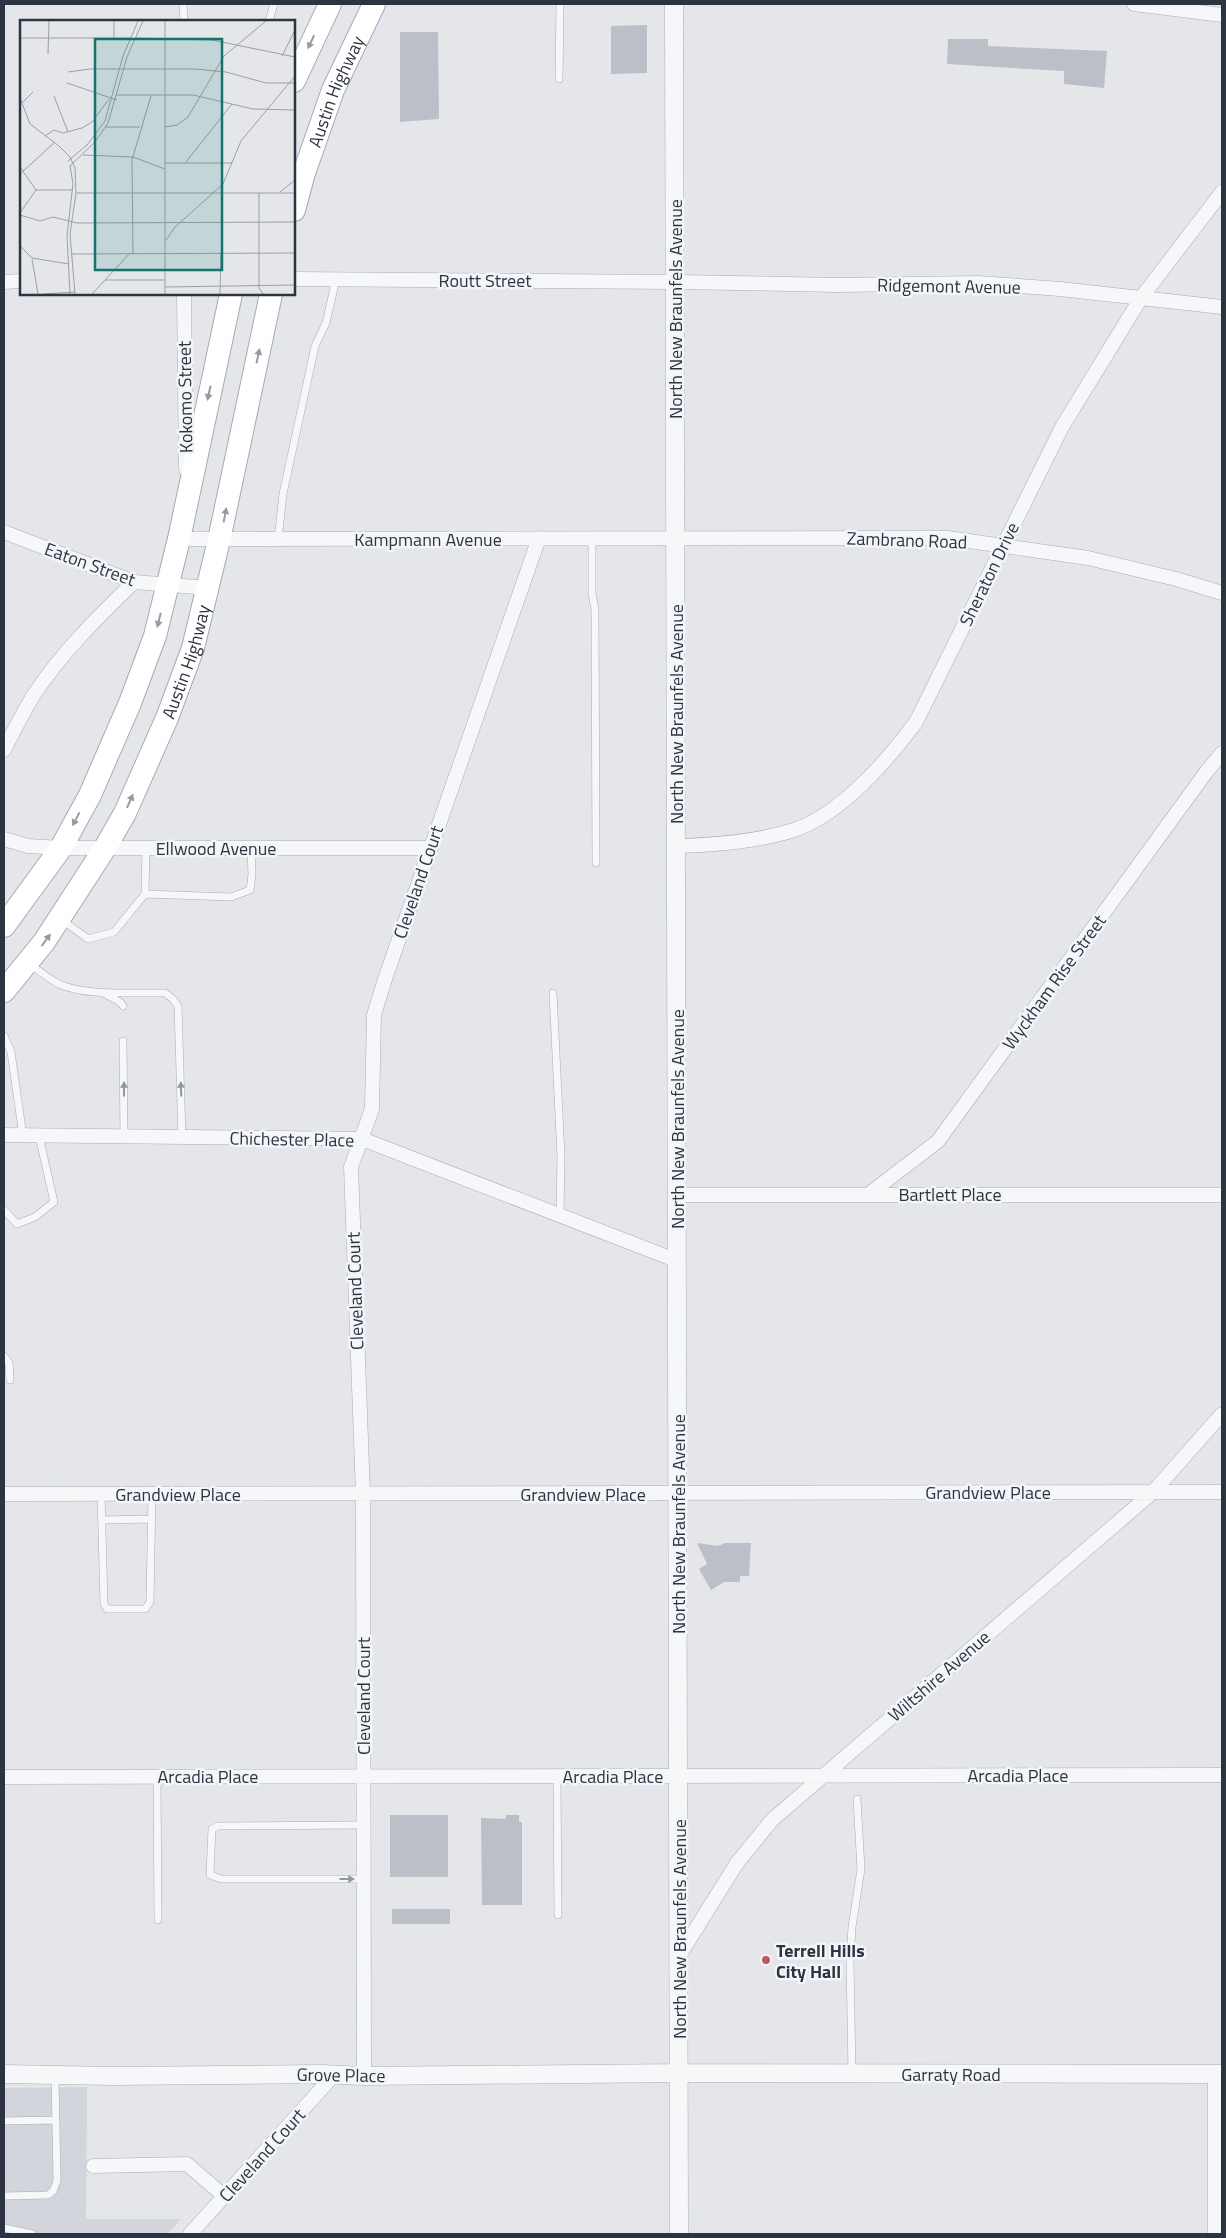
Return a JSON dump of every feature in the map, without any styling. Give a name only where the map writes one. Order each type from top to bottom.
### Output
[{"type":"main road","points":[[295,79],[330,4]]},
{"type":"main road","name":"Austin Highway","points":[[295,206],[304,173],[333,90],[374,4]]},
{"type":"main road","name":"Austin Highway","points":[[4,926],[61,848],[90,795],[130,704],[155,636],[179,539],[231,295]]},
{"type":"main road","name":"Austin Highway","points":[[4,991],[60,919],[105,848],[125,813],[168,718],[193,648],[220,540],[272,295]]},
{"type":"street","name":"North New Braunfels Avenue","points":[[674,4],[680,2234]]},
{"type":"street","points":[[1134,4],[1222,16]]},
{"type":"street","name":"Sheraton Drive","points":[[677,846],[728,844],[795,829],[826,814],[872,775],[894,752],[916,722],[1062,427],[1141,298],[1222,192]]},
{"type":"street","name":"Routt Street","points":[[295,279],[676,282]]},
{"type":"street","points":[[4,282],[20,281]]},
{"type":"street","name":"Ridgemont Avenue","points":[[676,282],[838,285],[980,283],[1060,289],[1222,307]]},
{"type":"street","name":"Kokomo Street","points":[[184,295],[187,500]]},
{"type":"street","name":"Eaton Street","points":[[4,532],[134,582],[208,588]]},
{"type":"street","name":"Cleveland Court","points":[[364,2076],[363,1494],[351,1167],[372,1109],[374,1015],[430,848],[539,538]]},
{"type":"street","name":"Kampmann Avenue","points":[[179,539],[676,538]]},
{"type":"street","name":"Zambrano Road","points":[[676,538],[948,538],[1088,558],[1176,579],[1222,593]]},
{"type":"street","points":[[4,750],[34,695],[56,664],[134,582]]},
{"type":"street","name":"Wyckham Rise Street","points":[[869,1194],[938,1141],[1222,753]]},
{"type":"street","name":"Ellwood Avenue","points":[[4,839],[28,846],[61,848],[430,848]]},
{"type":"street","name":"Chichester Place","points":[[4,1136],[362,1139],[678,1261]]},
{"type":"street","name":"Bartlett Place","points":[[677,1194],[1222,1195]]},
{"type":"street","name":"Wiltshire Avenue","points":[[679,1956],[737,1863],[772,1820],[1153,1492],[1222,1414]]},
{"type":"street","name":"Grandview Place","points":[[4,1494],[1222,1492]]},
{"type":"street","name":"Arcadia Place","points":[[4,1777],[1222,1775]]},
{"type":"street","name":"Garraty Road","points":[[679,2073],[1219,2074]]},
{"type":"street","name":"Grove Place","points":[[4,2074],[322,2074],[364,2076],[679,2073]]},
{"type":"street","points":[[1217,2226],[1219,2074]]},
{"type":"street","name":"Cleveland Court","points":[[190,2234],[333,2076]]},
{"type":"street","points":[[93,2166],[187,2164],[224,2196]]},
{"type":"lane","points":[[183,4],[184,20]]},
{"type":"lane","points":[[269,20],[274,4]]},
{"type":"lane","points":[[559,79],[560,4]]},
{"type":"lane","points":[[278,540],[283,494],[315,346],[326,323],[336,279]]},
{"type":"lane","points":[[592,538],[592,593],[595,610],[596,862]]},
{"type":"lane","points":[[60,919],[88,939],[114,932],[145,894],[146,848]]},
{"type":"lane","points":[[145,894],[231,897],[250,890],[252,875],[251,848]]},
{"type":"lane","points":[[27,962],[58,984],[72,988],[100,992],[165,993],[173,998],[178,1006],[182,1138]]},
{"type":"lane","points":[[100,992],[124,1006]]},
{"type":"lane","points":[[553,993],[561,1156],[560,1216]]},
{"type":"lane","points":[[4,1036],[12,1052],[23,1136]]},
{"type":"lane","points":[[124,1041],[124,1137]]},
{"type":"lane","points":[[4,1210],[17,1224],[35,1217],[54,1202],[39,1136]]},
{"type":"lane","points":[[4,1356],[9,1363],[10,1380]]},
{"type":"lane","points":[[101,1494],[104,1604],[108,1609],[145,1609],[150,1602],[152,1494]]},
{"type":"lane","points":[[102,1520],[152,1520]]},
{"type":"lane","points":[[157,1776],[158,1920]]},
{"type":"lane","points":[[556,1776],[558,1915]]},
{"type":"lane","points":[[852,2073],[850,1960],[852,1928],[861,1869],[857,1799]]},
{"type":"lane","points":[[364,1825],[218,1826],[212,1829],[210,1875],[221,1879],[364,1879]]},
{"type":"lane","points":[[4,2196],[48,2195],[53,2191],[57,2181],[55,2074]]},
{"type":"lane","points":[[4,2121],[56,2120]]},
{"type":"lane","points":[[4,2228],[32,2234]]},
{"type":"shaded area","points":[[87,2087],[86,2219],[181,2219],[167,2234],[4,2234],[4,2088]]},
{"type":"building","points":[[647,25],[647,73],[611,74],[611,26]]},
{"type":"building","points":[[400,32],[438,32],[439,119],[400,122]]},
{"type":"building","points":[[948,39],[988,39],[988,46],[1107,51],[1104,88],[1064,84],[1064,71],[947,64]]},
{"type":"building","points":[[697,1543],[718,1546],[725,1543],[751,1543],[749,1576],[740,1576],[740,1582],[724,1582],[711,1590],[699,1569],[707,1564]]},
{"type":"building","points":[[390,1815],[448,1815],[448,1877],[390,1877]]},
{"type":"building","points":[[506,1815],[519,1815],[519,1822],[522,1822],[522,1905],[482,1905],[481,1818],[506,1819]]},
{"type":"building","points":[[392,1909],[450,1909],[450,1924],[392,1924]]},
{"type":"place","name":"Terrell Hills City Hall","points":[[766,1960]]}]
